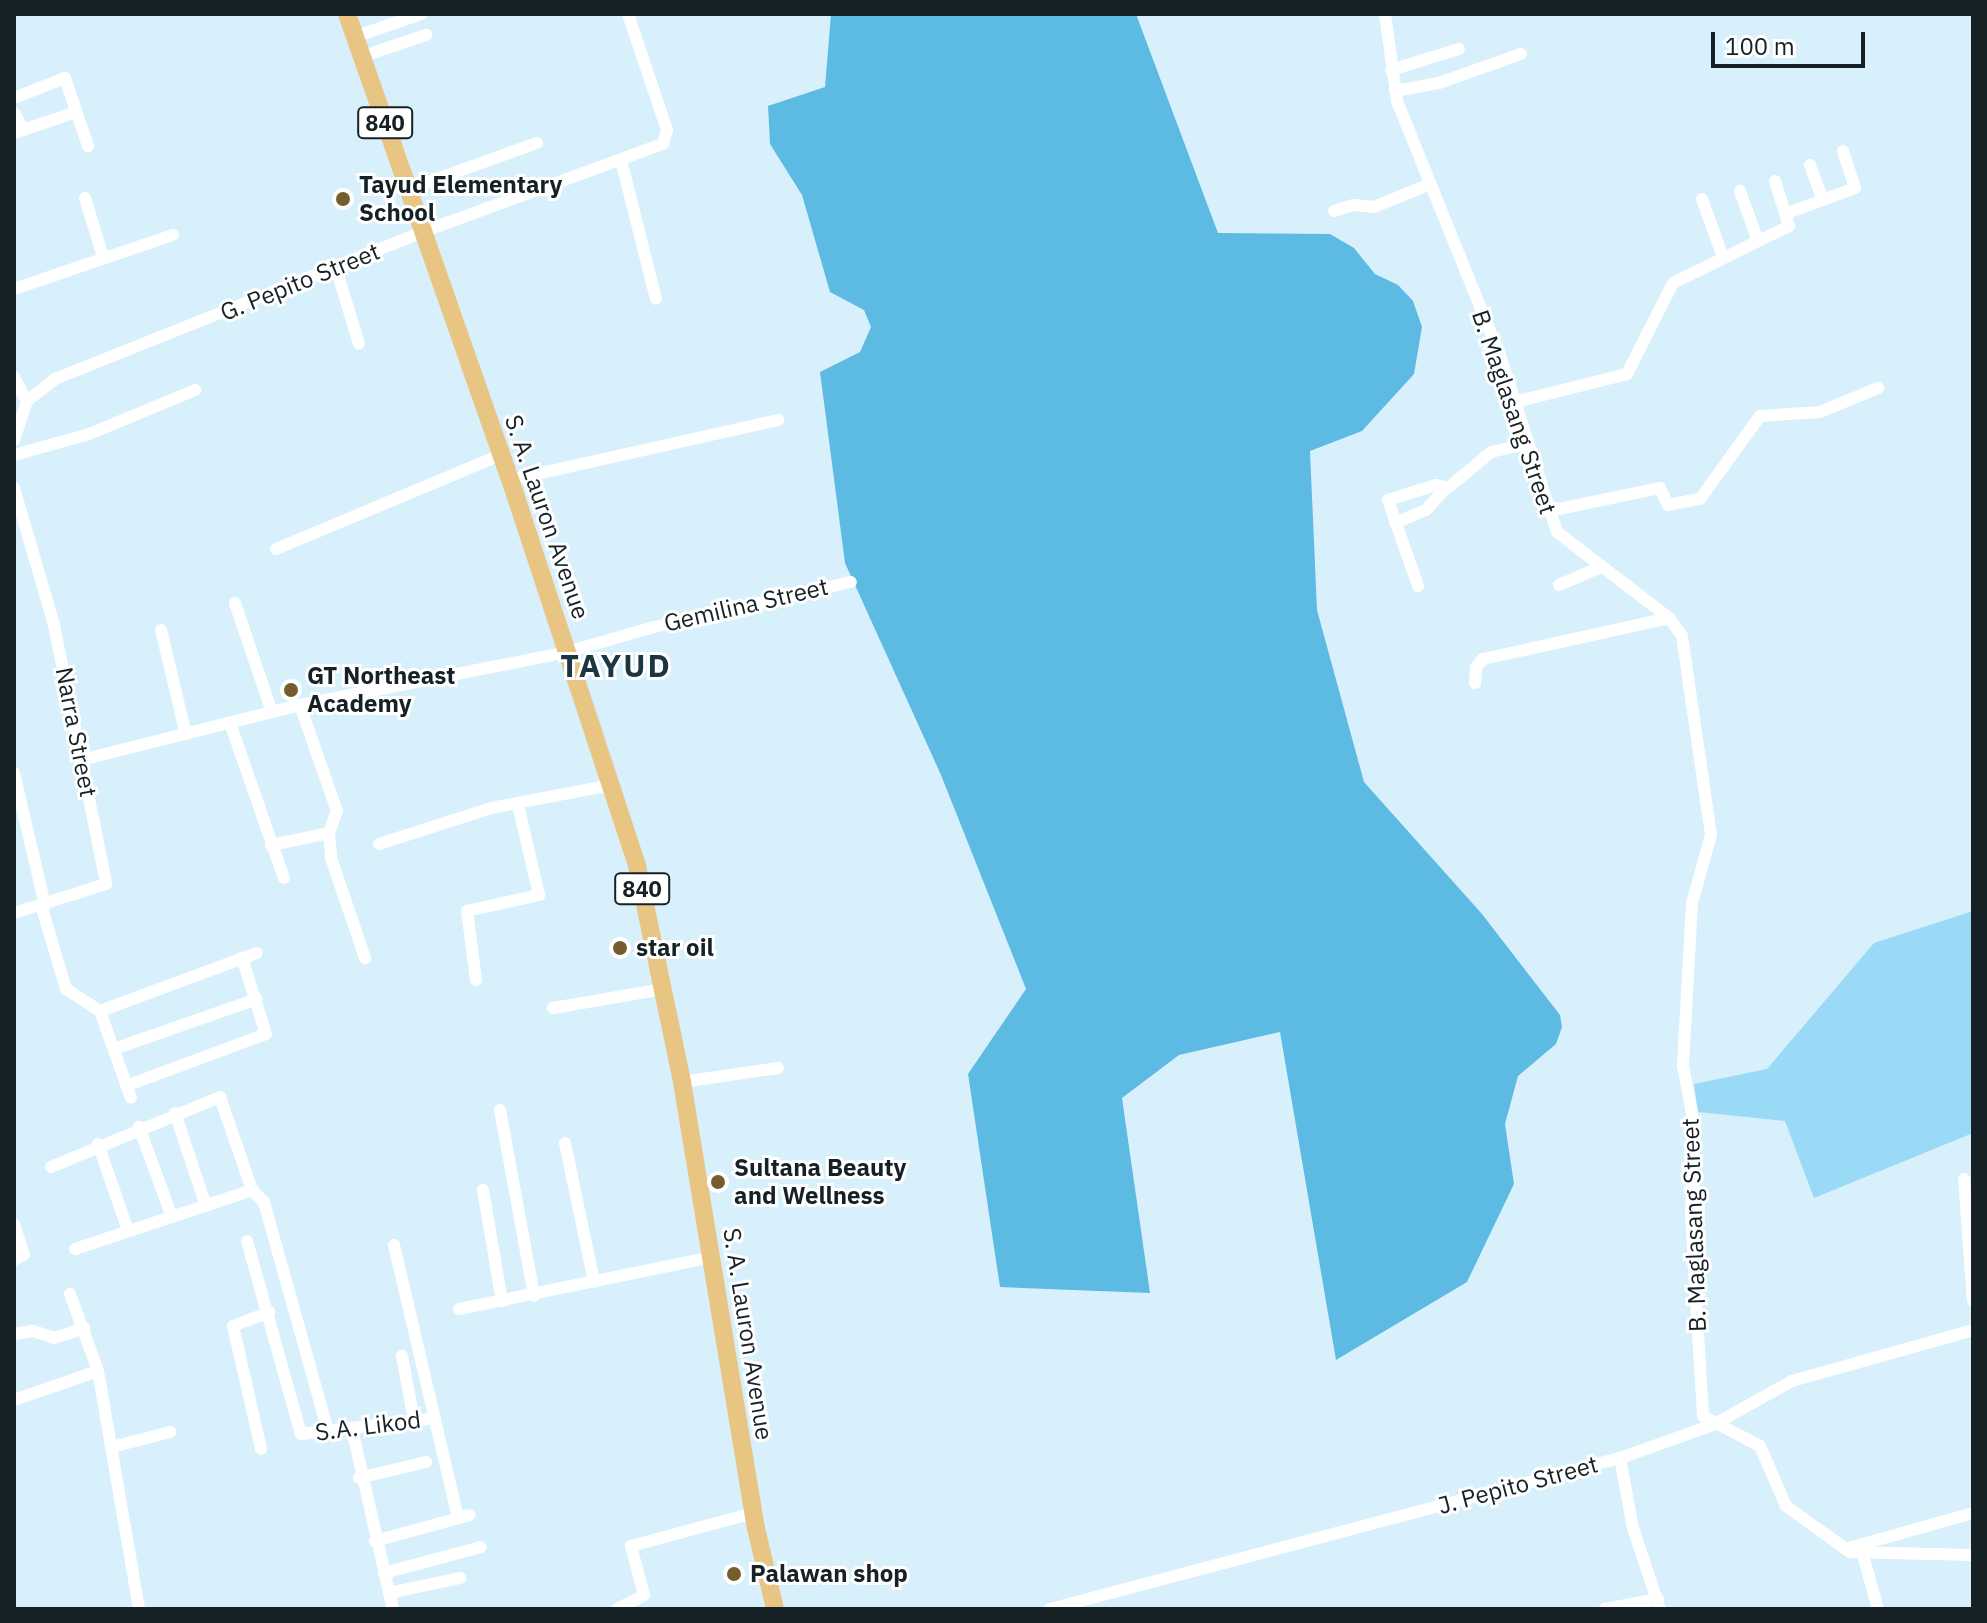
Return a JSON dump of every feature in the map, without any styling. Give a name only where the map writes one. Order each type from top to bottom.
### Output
[{"type":"highway","name":"S. A. Lauron Avenue","points":[[347,14],[510,480],[637,866],[682,1082],[753,1513],[775,1609]]},
{"type":"street","points":[[354,37],[421,14]]},
{"type":"street","name":"G. Pepito Street","points":[[27,401],[55,379],[422,232],[663,144],[667,130],[628,14]]},
{"type":"street","name":"B. Maglasang Street","points":[[1385,14],[1395,91],[1515,402],[1559,535],[1669,618],[1682,636],[1711,835],[1692,903],[1683,1075],[1695,1129],[1691,1214],[1701,1409],[1713,1425]]},
{"type":"street","points":[[361,57],[426,35]]},
{"type":"street","points":[[1391,70],[1459,49]]},
{"type":"street","points":[[1395,91],[1439,83],[1521,54]]},
{"type":"street","points":[[14,98],[63,78],[88,146]]},
{"type":"street","points":[[14,113],[19,132],[76,112]]},
{"type":"street","points":[[409,189],[537,143]]},
{"type":"street","points":[[1785,214],[1855,188],[1843,151]]},
{"type":"street","points":[[621,160],[656,299]]},
{"type":"street","points":[[1810,165],[1823,200]]},
{"type":"street","points":[[1515,402],[1627,374],[1673,283],[1789,226],[1775,181]]},
{"type":"street","points":[[1334,211],[1354,205],[1374,207],[1430,184]]},
{"type":"street","points":[[1740,191],[1758,241]]},
{"type":"street","points":[[85,198],[103,257]]},
{"type":"street","points":[[1702,199],[1723,257]]},
{"type":"street","points":[[14,289],[173,235]]},
{"type":"street","points":[[336,268],[359,344]]},
{"type":"street","points":[[14,378],[27,401],[14,440]]},
{"type":"street","points":[[1549,511],[1660,488],[1668,505],[1700,499],[1760,416],[1820,412],[1878,388]]},
{"type":"street","points":[[14,455],[89,434],[195,390]]},
{"type":"street","points":[[510,480],[778,420]]},
{"type":"street","points":[[1395,523],[1426,510],[1444,490],[1491,452],[1527,444]]},
{"type":"street","points":[[276,549],[501,455]]},
{"type":"street","points":[[1418,586],[1388,500],[1436,485],[1444,490]]},
{"type":"street","name":"Narra Street","points":[[14,488],[54,625],[106,884],[14,913]]},
{"type":"street","points":[[1559,585],[1601,567]]},
{"type":"street","name":"Gemilina Street","points":[[81,760],[300,705],[567,652],[650,628],[851,582]]},
{"type":"street","points":[[235,603],[272,712]]},
{"type":"street","points":[[1475,683],[1476,667],[1483,659],[1669,618]]},
{"type":"street","points":[[161,630],[186,734]]},
{"type":"street","points":[[300,705],[337,811],[329,833],[331,858],[365,958]]},
{"type":"street","points":[[230,723],[284,878]]},
{"type":"street","points":[[14,773],[43,905],[66,989],[100,1011],[128,1092],[264,1036],[268,1028],[242,958]]},
{"type":"street","points":[[379,844],[491,808],[612,785]]},
{"type":"street","points":[[476,980],[467,911],[539,895],[518,805]]},
{"type":"street","points":[[271,845],[329,833]]},
{"type":"street","points":[[100,1011],[257,953]]},
{"type":"street","points":[[553,1008],[664,989]]},
{"type":"street","points":[[114,1049],[257,999]]},
{"type":"street","points":[[682,1082],[778,1068]]},
{"type":"street","points":[[51,1167],[139,1127],[220,1097],[252,1190],[264,1202],[327,1428]]},
{"type":"street","points":[[500,1110],[534,1296]]},
{"type":"street","points":[[175,1113],[206,1206]]},
{"type":"street","points":[[139,1127],[172,1217]]},
{"type":"street","points":[[565,1143],[594,1282]]},
{"type":"street","points":[[98,1144],[128,1230]]},
{"type":"street","points":[[1964,1179],[1973,1301]]},
{"type":"street","points":[[75,1249],[252,1190]]},
{"type":"street","points":[[483,1190],[502,1301]]},
{"type":"street","points":[[14,1226],[24,1255],[14,1260]]},
{"type":"street","points":[[247,1241],[269,1312],[233,1326],[261,1449]]},
{"type":"street","points":[[375,1541],[464,1517],[435,1418],[394,1245]]},
{"type":"street","points":[[459,1309],[712,1257]]},
{"type":"street","points":[[70,1294],[98,1371],[139,1609]]},
{"type":"street","name":"S.A. Likod","points":[[269,1312],[301,1434],[327,1428],[352,1429],[435,1418]]},
{"type":"street","points":[[14,1334],[33,1331],[54,1338],[84,1328]]},
{"type":"street","name":"J. Pepito Street","points":[[1054,1609],[1620,1458],[1713,1425],[1792,1381],[1973,1330]]},
{"type":"street","points":[[402,1356],[414,1420]]},
{"type":"street","points":[[14,1400],[98,1371]]},
{"type":"street","points":[[1713,1425],[1760,1446],[1786,1506],[1845,1549],[1863,1555],[1973,1555]]},
{"type":"street","points":[[352,1429],[359,1478],[393,1609]]},
{"type":"street","points":[[112,1447],[170,1432]]},
{"type":"street","points":[[1605,1609],[1659,1604],[1633,1528],[1620,1458]]},
{"type":"street","points":[[359,1478],[426,1462]]},
{"type":"street","points":[[617,1609],[644,1595],[631,1546],[753,1513]]},
{"type":"street","points":[[1845,1549],[1973,1513]]},
{"type":"street","points":[[384,1573],[481,1547]]},
{"type":"street","points":[[1863,1555],[1878,1609]]},
{"type":"street","points":[[389,1593],[460,1578]]},
{"type":"street","points":[[1103,1595],[1105,1609]]},
{"type":"shaded area","points":[[831,14],[1136,14],[1218,233],[1330,234],[1354,248],[1375,274],[1398,285],[1413,301],[1422,327],[1414,374],[1362,431],[1310,451],[1317,610],[1364,782],[1482,914],[1560,1015],[1562,1027],[1556,1044],[1518,1076],[1505,1124],[1514,1184],[1467,1282],[1336,1360],[1280,1032],[1179,1055],[1122,1098],[1150,1293],[1000,1287],[968,1074],[1026,989],[941,775],[845,563],[820,372],[860,352],[871,327],[864,310],[830,292],[802,195],[770,144],[768,106],[825,87]]},
{"type":"shaded area","points":[[1973,911],[1973,1133],[1814,1198],[1785,1121],[1698,1112],[1694,1084],[1767,1069],[1874,943]]},
{"type":"place","name":"Tayud Elementary School","points":[[343,199]]},
{"type":"place","name":"GT Northeast Academy","points":[[291,690]]},
{"type":"place","name":"star oil","points":[[620,948]]},
{"type":"place","name":"Sultana Beauty and Wellness","points":[[718,1182]]},
{"type":"place","name":"Palawan shop","points":[[734,1574]]},
{"type":"district","name":"TAYUD","points":[[616,665]]}]
